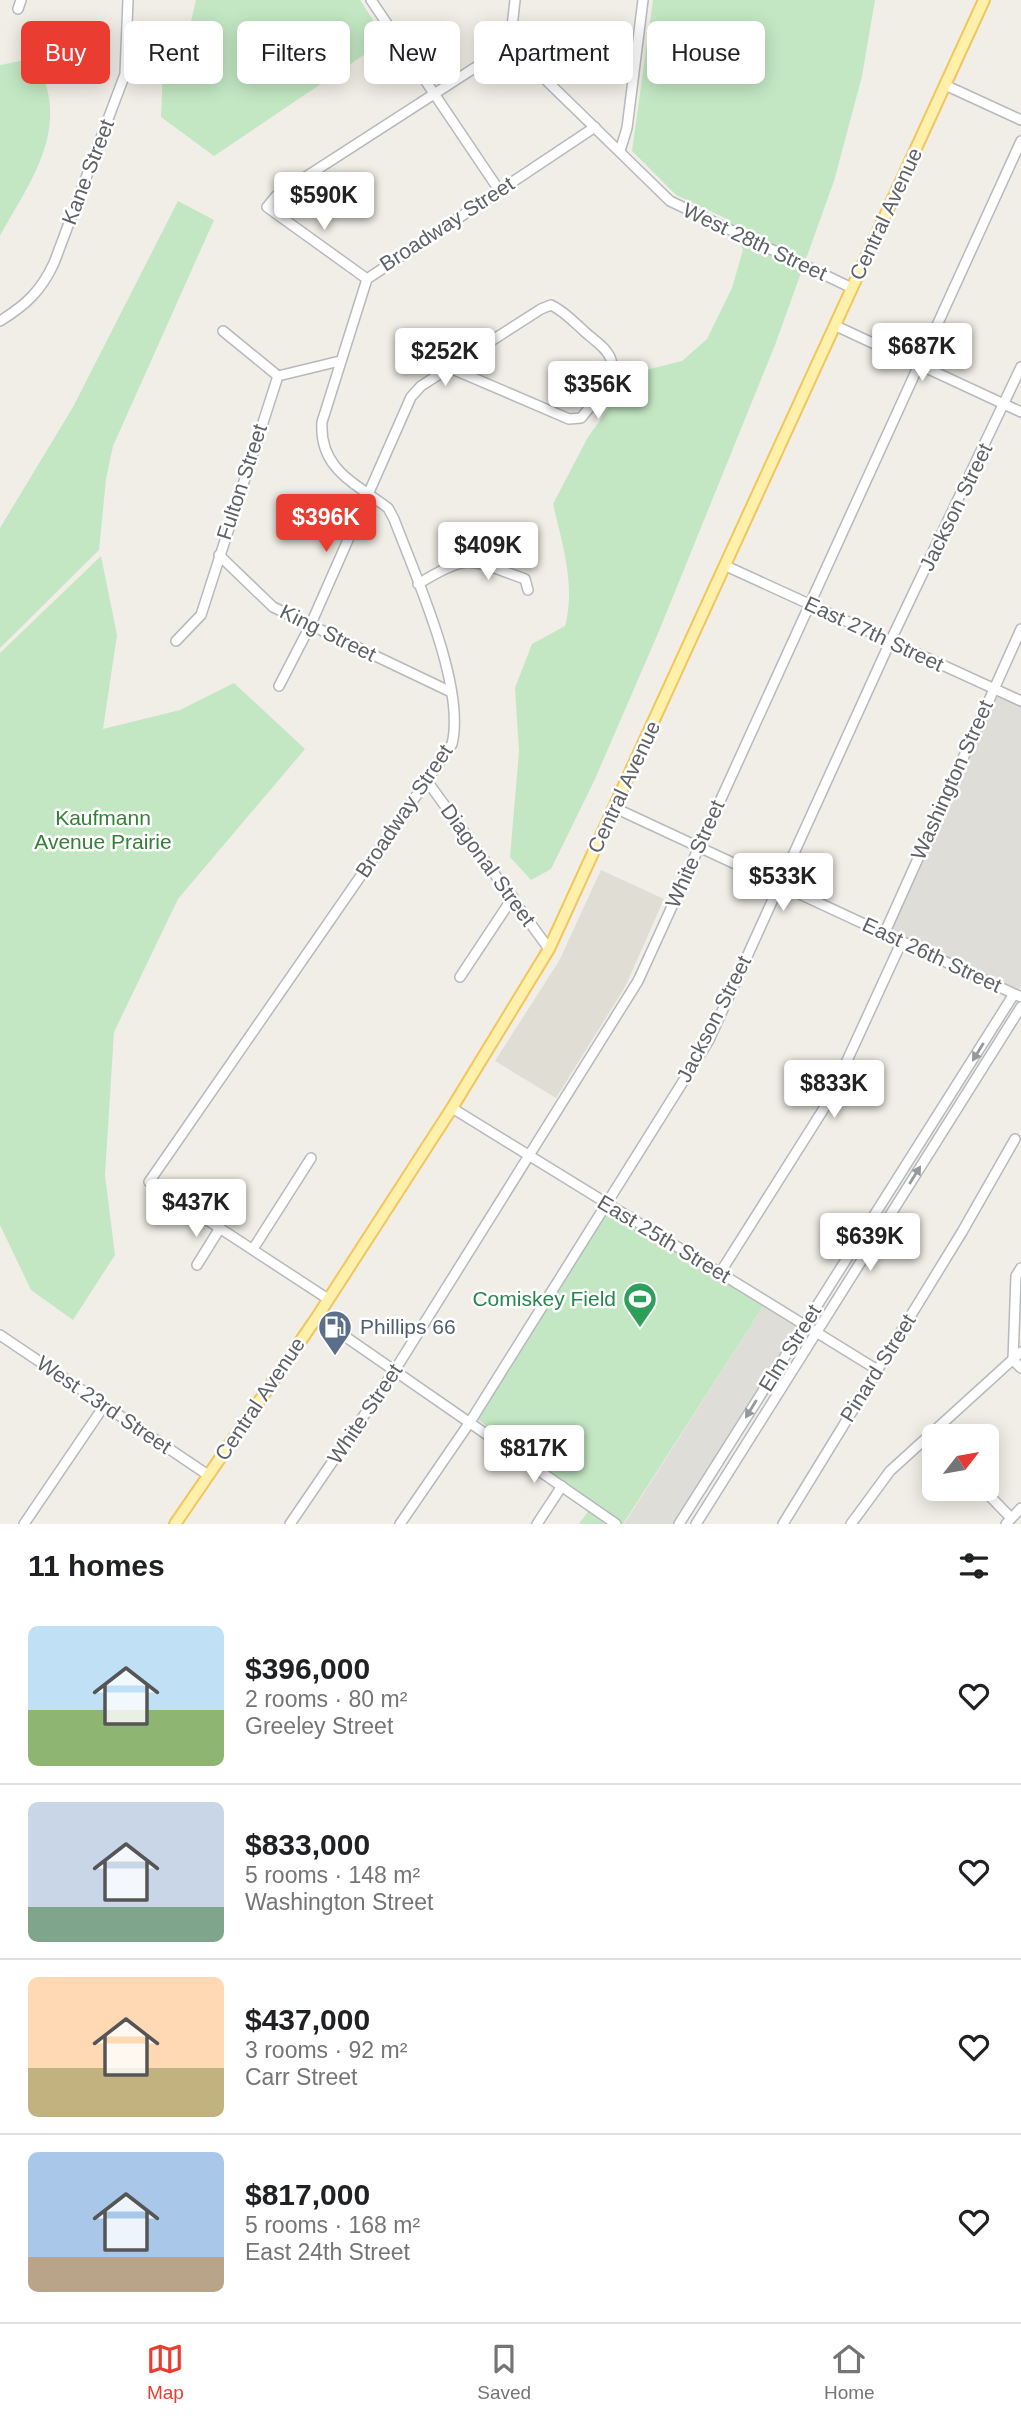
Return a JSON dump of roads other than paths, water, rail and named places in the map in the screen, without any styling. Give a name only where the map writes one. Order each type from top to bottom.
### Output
[{"type":"main road","name":"Central Avenue","points":[[175,1524],[317,1317],[452,1108],[549,949],[984,0]]},
{"type":"street","name":"Kane Street","points":[[0,321],[26,305],[43,287],[54,263],[125,74],[128,0]]},
{"type":"street","points":[[371,0],[499,190]]},
{"type":"street","points":[[513,21],[515,0]]},
{"type":"street","points":[[620,152],[627,128],[643,0]]},
{"type":"street","points":[[367,279],[267,207],[276,196],[474,67]]},
{"type":"street","name":"West 28th Street","points":[[551,84],[670,201],[852,288]]},
{"type":"street","points":[[945,85],[1021,120]]},
{"type":"street","name":"Broadway Street","points":[[220,1228],[149,1182],[452,744],[455,732],[451,692],[440,644],[394,519],[388,508],[331,464],[321,437],[322,422],[367,279],[596,127]]},
{"type":"street","name":"White Street","points":[[290,1524],[395,1370],[639,981],[697,848],[921,366],[1021,141]]},
{"type":"street","points":[[279,686],[310,626],[411,397],[450,368],[551,305],[561,310],[604,350],[611,360],[611,371],[581,418],[569,419],[450,368]]},
{"type":"street","points":[[836,326],[1021,412]]},
{"type":"street","points":[[223,331],[278,376],[340,361]]},
{"type":"street","name":"Jackson Street","points":[[400,1524],[470,1422],[709,1040],[890,642],[1021,367]]},
{"type":"street","name":"Fulton Street","points":[[176,641],[201,614],[278,376]]},
{"type":"street","name":"King Street","points":[[219,555],[273,607],[451,692]]},
{"type":"street","points":[[418,584],[445,567],[466,560],[526,579],[528,590]]},
{"type":"street","name":"East 27th Street","points":[[726,566],[1021,701]]},
{"type":"street","name":"Washington Street","points":[[885,932],[1021,629]]},
{"type":"street","name":"Diagonal Street","points":[[426,781],[549,949]]},
{"type":"street","name":"East 26th Street","points":[[615,808],[1018,995]]},
{"type":"street","points":[[460,977],[513,897]]},
{"type":"street","points":[[720,1273],[828,1102],[902,941]]},
{"type":"street","name":"Elm Street","points":[[679,1524],[1018,995]]},
{"type":"street","name":"Elm Street","points":[[696,1524],[1021,1007]]},
{"type":"street","name":"East 25th Street","points":[[452,1108],[876,1368]]},
{"type":"street","name":"Pinard Street","points":[[783,1524],[876,1368],[962,1232],[1015,1139]]},
{"type":"street","points":[[253,1249],[311,1158]]},
{"type":"street","points":[[197,1265],[220,1228],[328,1299]]},
{"type":"street","points":[[1021,1268],[1016,1276],[1013,1360],[1021,1368]]},
{"type":"street","points":[[317,1317],[616,1524]]},
{"type":"street","name":"West 23rd Street","points":[[0,1335],[208,1475]]},
{"type":"street","points":[[946,1424],[1021,1352]]},
{"type":"street","points":[[24,1524],[104,1406]]},
{"type":"street","points":[[851,1524],[890,1471],[922,1445]]},
{"type":"street","points":[[537,1524],[562,1486]]},
{"type":"street","points":[[994,1502],[1009,1521],[1021,1508]]},
{"type":"place","name":"Comiskey Field","points":[[640,1329]]},
{"type":"place","name":"Phillips 66","points":[[335,1357]]},
{"type":"park label","name":"Kaufmann Avenue Prairie","points":[[103,830]]}]
